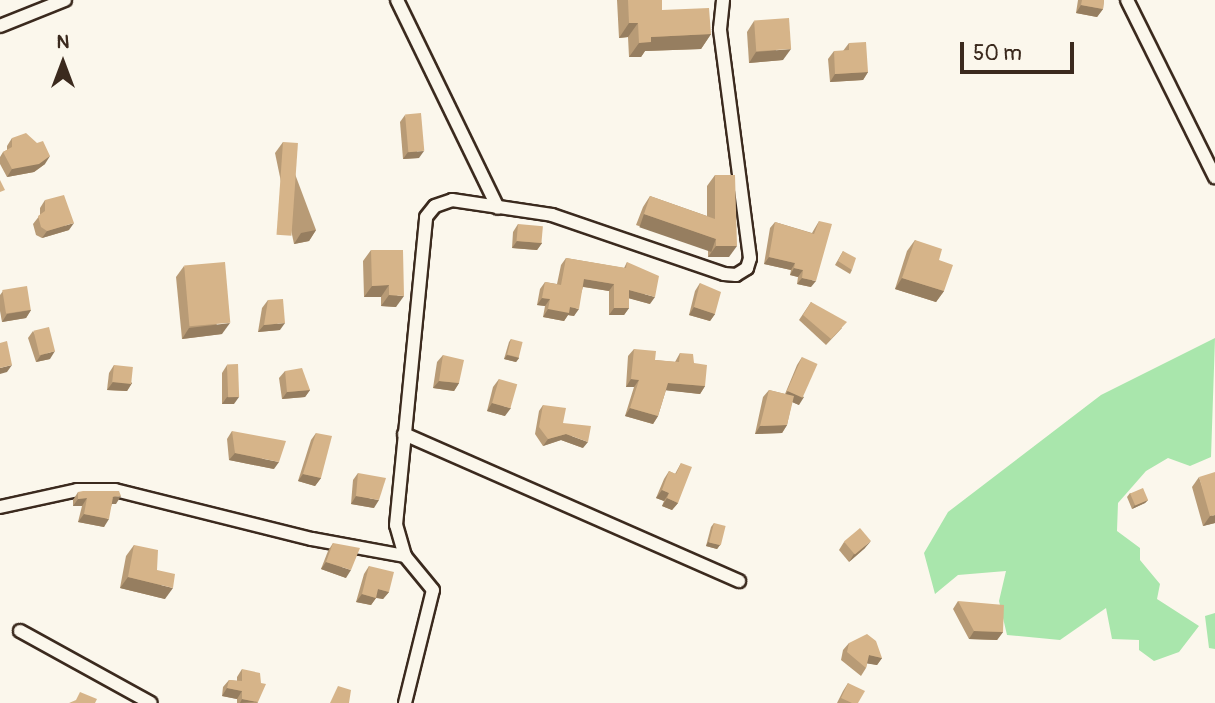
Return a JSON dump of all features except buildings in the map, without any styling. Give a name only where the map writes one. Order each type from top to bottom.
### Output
[{"type":"street","points":[[0,26],[65,0]]},
{"type":"street","points":[[397,0],[498,208]]},
{"type":"street","points":[[405,703],[433,590],[405,556],[396,525],[426,217],[435,206],[452,200],[552,215],[724,274],[736,275],[747,268],[750,258],[720,29],[723,0]]},
{"type":"street","points":[[1127,0],[1215,177]]},
{"type":"street","points":[[404,434],[739,581]]},
{"type":"street","points":[[0,507],[77,490],[115,490],[312,539],[405,556]]},
{"type":"street","points":[[20,631],[151,703]]},
{"type":"green space","points":[[1215,338],[1211,457],[1190,466],[1168,458],[1146,471],[1118,503],[1117,531],[1140,548],[1140,560],[1160,584],[1157,599],[1199,626],[1179,652],[1154,661],[1139,650],[1139,640],[1112,639],[1106,608],[1060,640],[1007,635],[999,601],[1006,571],[958,575],[935,594],[924,553],[948,512],[1101,395]]},
{"type":"green space","points":[[1215,613],[1215,649],[1209,648],[1205,616]]}]
